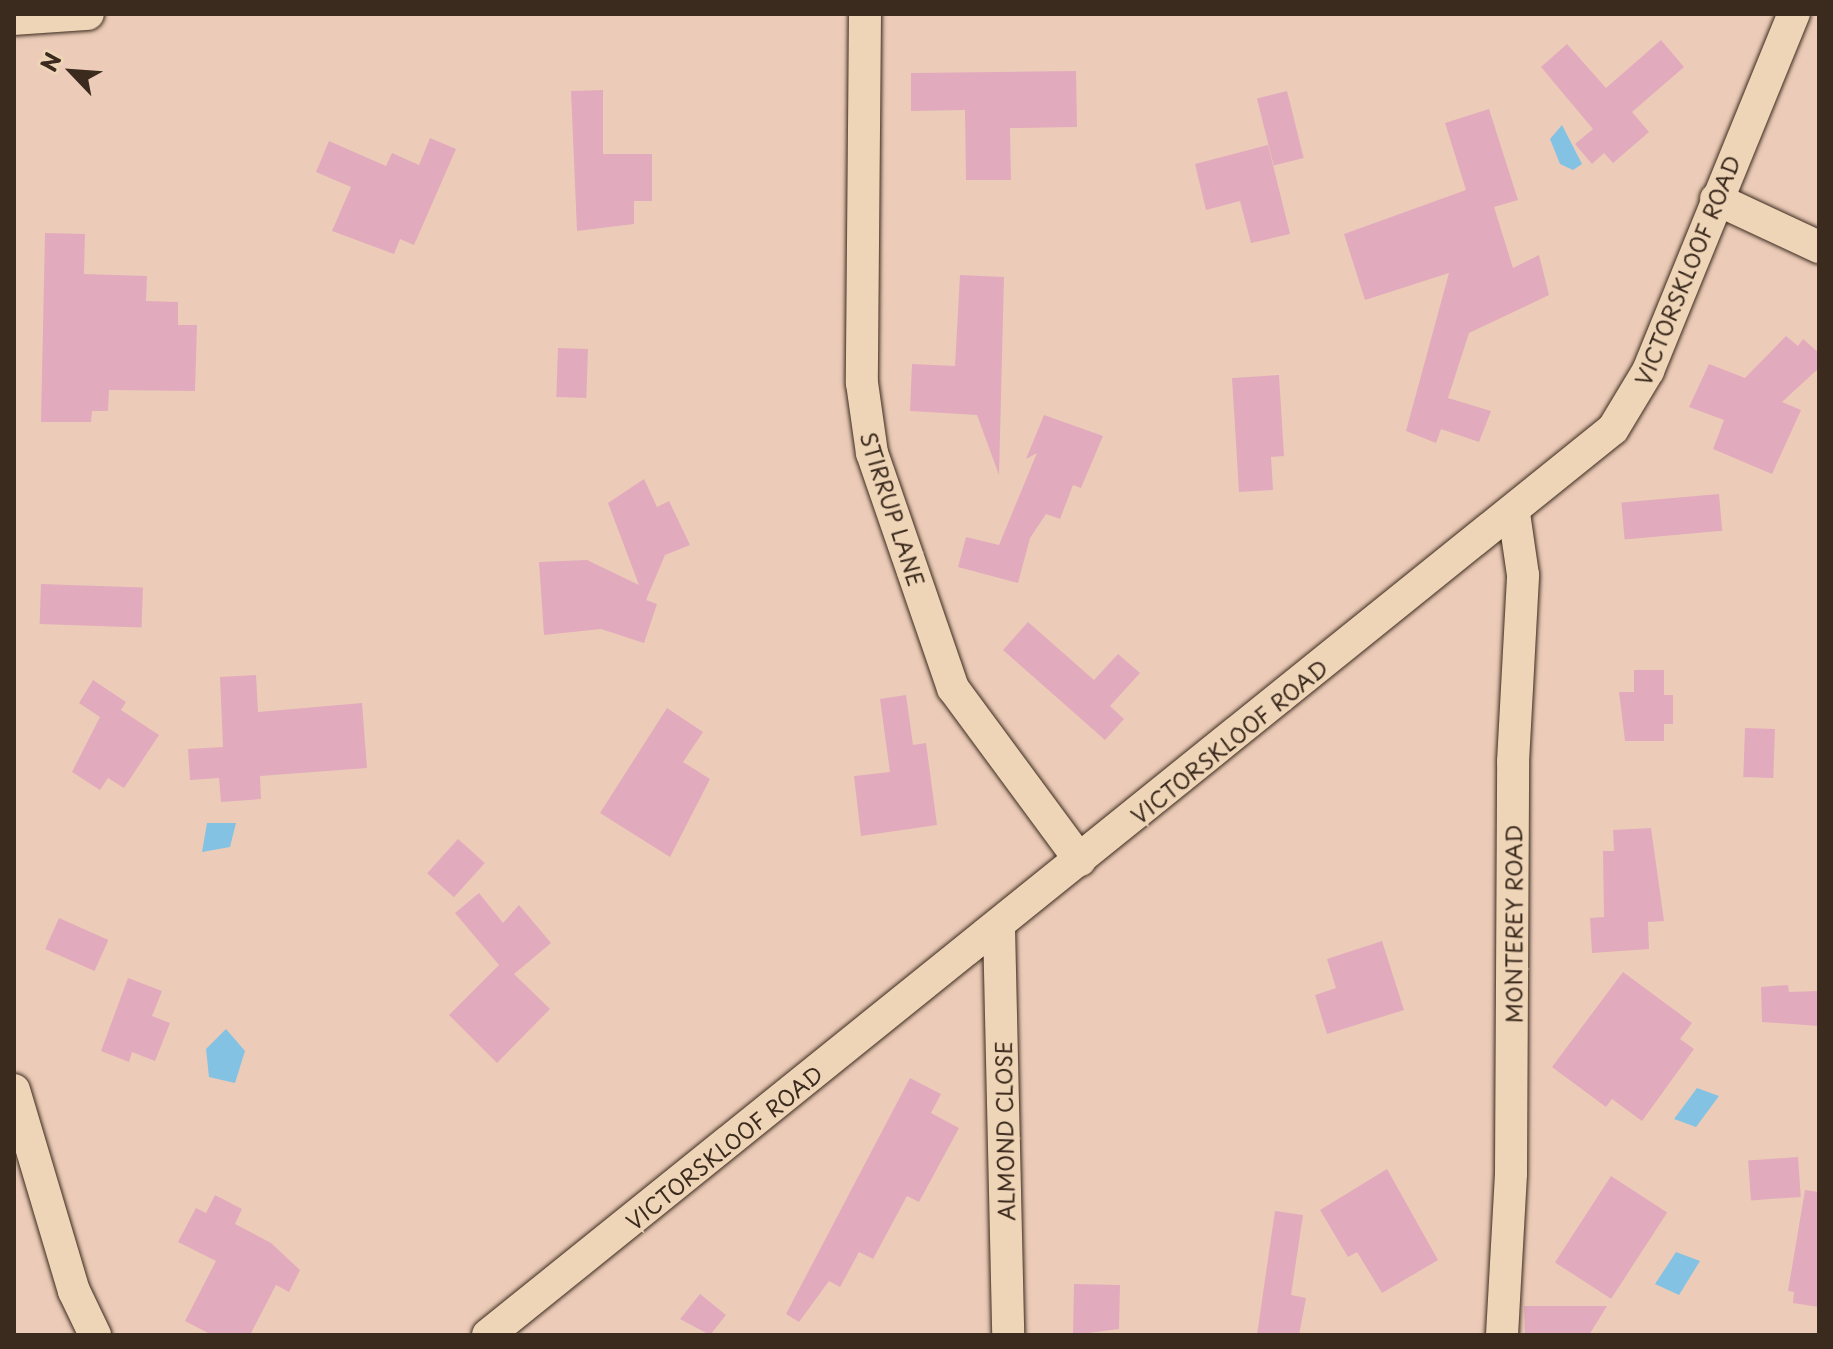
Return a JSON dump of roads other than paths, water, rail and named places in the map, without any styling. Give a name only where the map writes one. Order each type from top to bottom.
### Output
[{"type":"street","points":[[14,19],[88,14]]},
{"type":"street","name":"STIRRUP LANE","points":[[865,14],[862,383],[872,453],[953,688],[1080,860]]},
{"type":"street","name":"VICTORSKLOOF ROAD","points":[[488,1335],[1514,513],[1629,408],[1794,14]]},
{"type":"street","points":[[1716,199],[1819,247]]},
{"type":"street","name":"MONTEREY ROAD","points":[[1502,1335],[1511,1157],[1513,762],[1523,575],[1514,513]]},
{"type":"street","name":"ALMOND CLOSE","points":[[999,927],[1008,1335]]},
{"type":"street","points":[[14,1090],[74,1291],[95,1335]]},
{"type":"water","points":[[1562,125],[1582,164],[1573,170],[1560,164],[1550,139]]},
{"type":"water","points":[[207,823],[236,823],[230,847],[202,852]]},
{"type":"water","points":[[226,1029],[245,1051],[235,1083],[209,1077],[206,1049]]},
{"type":"water","points":[[1697,1088],[1719,1096],[1696,1127],[1674,1119]]},
{"type":"water","points":[[1676,1252],[1700,1261],[1679,1295],[1655,1284]]}]
